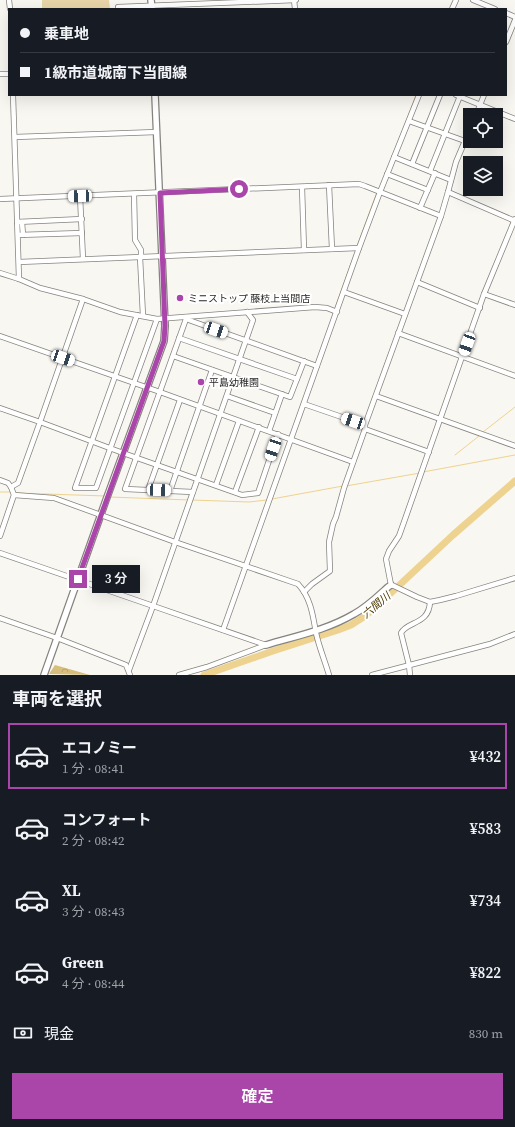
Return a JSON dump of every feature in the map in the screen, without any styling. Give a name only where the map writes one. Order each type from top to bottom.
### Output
[{"type":"street","points":[[118,8],[152,5],[295,0]]},
{"type":"street","points":[[473,0],[493,8]]},
{"type":"street","points":[[507,39],[515,18]]},
{"type":"street","points":[[13,96],[16,198],[20,222],[19,279]]},
{"type":"street","points":[[44,675],[164,341],[165,319],[155,96]]},
{"type":"street","points":[[223,630],[337,312],[378,191],[387,174],[419,96]]},
{"type":"street","points":[[412,164],[440,96]]},
{"type":"street","points":[[420,208],[428,190],[432,172],[458,96],[515,119]]},
{"type":"street","points":[[479,108],[484,96]]},
{"type":"street","points":[[409,121],[463,140]]},
{"type":"street","points":[[14,137],[157,132]]},
{"type":"street","points":[[304,592],[330,571],[329,542],[344,488],[398,333],[441,216],[456,162],[463,146]]},
{"type":"street","points":[[394,157],[452,180]]},
{"type":"street","points":[[387,174],[428,190]]},
{"type":"street","points":[[0,199],[359,184],[441,216]]},
{"type":"street","points":[[302,186],[304,250]]},
{"type":"street","points":[[329,186],[332,249]]},
{"type":"street","points":[[393,585],[386,563],[387,556],[399,536],[484,294],[515,220],[448,192]]},
{"type":"street","points":[[134,194],[135,240],[141,250],[143,316]]},
{"type":"street","points":[[80,196],[83,259]]},
{"type":"street","points":[[20,222],[82,219]]},
{"type":"street","points":[[20,235],[82,233]]},
{"type":"street","points":[[19,262],[359,248]]},
{"type":"street","points":[[0,273],[40,288],[83,299],[120,312],[157,319],[315,307],[327,308],[337,312]]},
{"type":"street","points":[[417,282],[480,308]]},
{"type":"street","points":[[344,292],[405,314]]},
{"type":"street","points":[[484,294],[515,305]]},
{"type":"street","points":[[11,487],[18,483],[83,299]]},
{"type":"street","points":[[130,672],[253,320],[247,312]]},
{"type":"street","points":[[137,315],[75,488],[96,488],[157,319]]},
{"type":"street","points":[[186,318],[125,489],[193,492]]},
{"type":"street","points":[[186,318],[317,366]]},
{"type":"street","points":[[398,333],[515,376]]},
{"type":"street","points":[[0,336],[147,387],[353,462]]},
{"type":"street","points":[[179,338],[297,379]]},
{"type":"street","points":[[173,356],[290,397],[304,361]]},
{"type":"street","points":[[170,491],[212,370]]},
{"type":"street","points":[[269,431],[282,394]]},
{"type":"street","points":[[227,396],[275,413]]},
{"type":"street","points":[[376,396],[515,446]]},
{"type":"street","points":[[148,490],[180,400]]},
{"type":"street","points":[[304,404],[429,452]]},
{"type":"street","points":[[0,408],[242,495],[258,493],[278,434]]},
{"type":"street","points":[[216,485],[239,421]]},
{"type":"street","points":[[235,492],[259,428]]},
{"type":"street","points":[[0,480],[8,483],[14,495],[0,536]]},
{"type":"street","points":[[14,495],[54,498],[175,542],[298,584],[304,592],[312,609],[318,642],[329,675]]},
{"type":"street","points":[[0,553],[266,645]]},
{"type":"street","points":[[179,675],[207,667],[266,645],[316,632],[355,614],[368,605],[388,587],[393,585],[430,602],[456,596],[515,578]]},
{"type":"street","points":[[410,675],[402,638],[402,631],[422,619],[429,610],[430,602]]},
{"type":"street","points":[[0,618],[126,665],[130,672]]},
{"type":"street","points":[[372,675],[490,644],[515,634]]},
{"type":"green space","points":[[55,665],[90,675],[49,674]]},
{"type":"shaded area","points":[[42,0],[109,0],[110,8],[42,8]]},
{"type":"waterway","points":[[397,145],[416,96]]},
{"type":"waterway","points":[[357,246],[377,192]]},
{"type":"waterway","points":[[335,308],[356,250]]},
{"type":"waterway","points":[[483,432],[515,407]]},
{"type":"waterway","points":[[455,455],[479,436]]},
{"type":"waterway","points":[[423,472],[515,455]]},
{"type":"waterway","points":[[346,486],[420,473]]},
{"type":"waterway","name":"六間川","points":[[204,675],[351,625],[377,606],[453,535],[515,481]]},
{"type":"waterway","points":[[272,499],[343,486]]},
{"type":"waterway","points":[[0,492],[11,492]]},
{"type":"waterway","points":[[16,493],[105,496]]},
{"type":"waterway","points":[[110,497],[189,500]]},
{"type":"waterway","points":[[192,500],[249,502],[267,500]]},
{"type":"place","name":"ミニストップ 藤枝上当間店","points":[[180,298]]},
{"type":"place","name":"平島幼稚園","points":[[201,382]]},
{"type":"route","points":[[78,579],[164,341],[165,326],[160,193],[239,189]]}]
